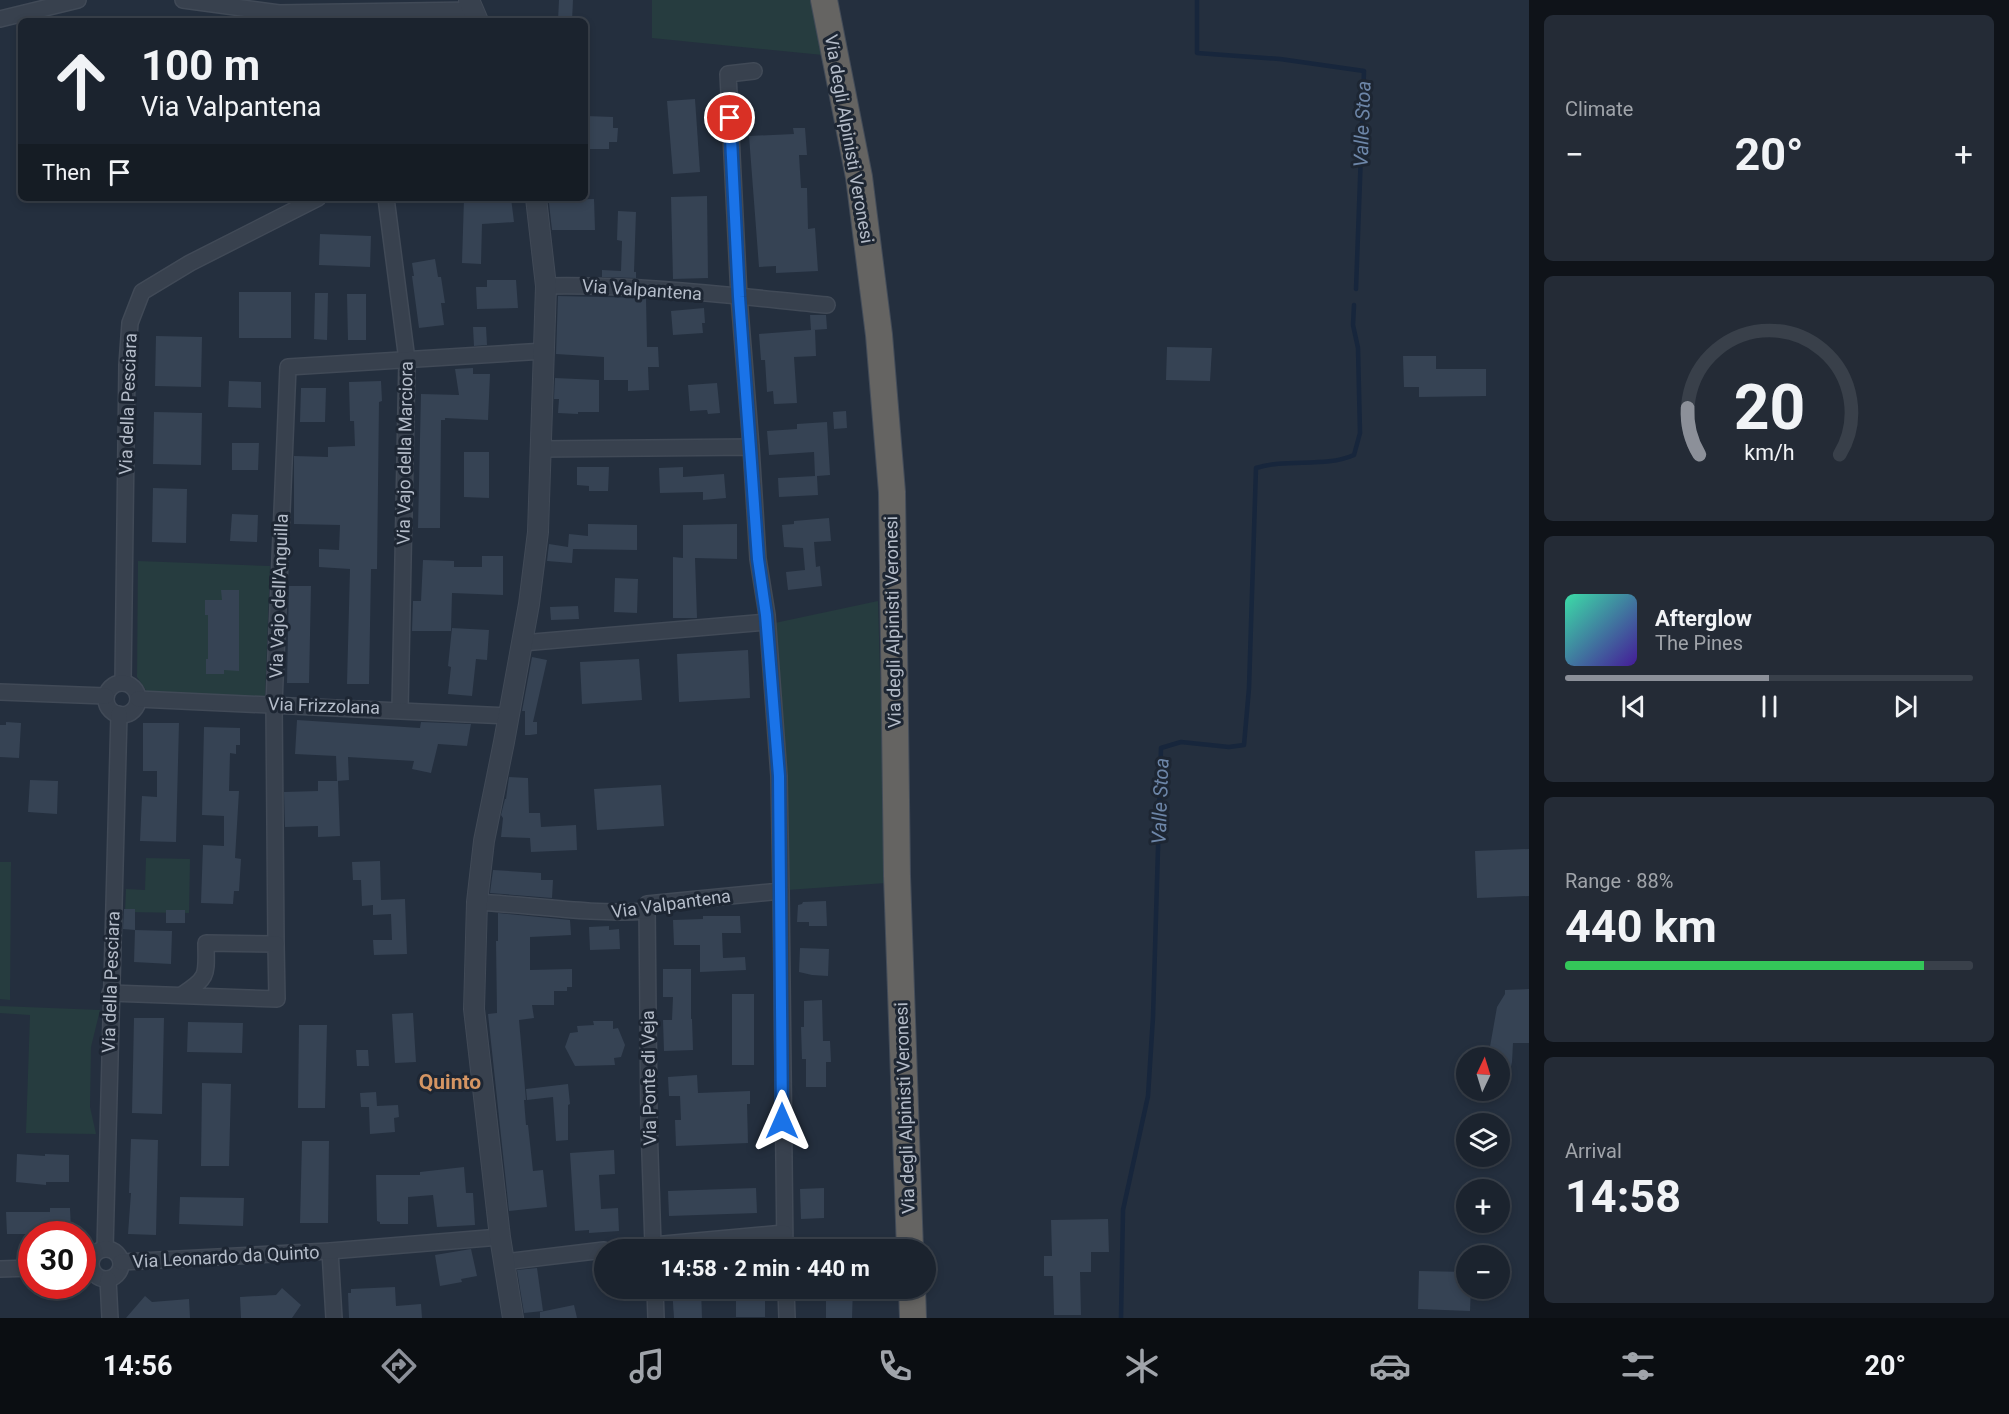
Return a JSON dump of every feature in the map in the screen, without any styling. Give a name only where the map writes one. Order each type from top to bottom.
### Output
[{"type":"highway","name":"Via degli Alpinisti Veronesi","points":[[824,0],[859,177],[879,334],[892,492],[897,876],[910,1239]]},
{"type":"highway","points":[[912,1299],[913,1318]]},
{"type":"street","points":[[0,19],[78,0]]},
{"type":"street","points":[[183,0],[279,13],[473,10]]},
{"type":"street","points":[[754,71],[728,74],[739,297],[758,559],[767,622],[779,776],[784,1239]]},
{"type":"street","name":"Via della Pesciara","points":[[123,683],[127,365],[130,323],[142,292],[190,263],[312,201]]},
{"type":"street","name":"Via Vajo della Marciora","points":[[386,201],[407,360],[400,710]]},
{"type":"street","points":[[513,1318],[500,1237],[474,1009],[477,902],[484,842],[522,642],[538,532],[546,285],[536,201]]},
{"type":"street","name":"Via Valpantena","points":[[546,285],[637,288],[828,305]]},
{"type":"street","points":[[407,360],[545,351]]},
{"type":"street","name":"Via Vajo dell'Anguilla","points":[[110,993],[277,999],[274,704],[288,367],[407,360]]},
{"type":"street","points":[[542,449],[751,447]]},
{"type":"street","points":[[522,642],[767,622]]},
{"type":"street","points":[[123,683],[135,690],[138,699],[132,711],[119,714],[111,710],[106,696],[110,688],[123,683]]},
{"type":"street","points":[[0,692],[106,696]]},
{"type":"street","name":"Via Frizzolana","points":[[138,699],[509,716]]},
{"type":"street","name":"Via della Pesciara","points":[[105,1249],[119,714]]},
{"type":"street","name":"Via Valpantena","points":[[477,902],[614,914],[647,911],[647,904],[781,891]]},
{"type":"street","name":"Via Ponte di Veja","points":[[647,911],[653,1239]]},
{"type":"street","points":[[223,998],[212,989],[208,982],[206,943],[276,944]]},
{"type":"street","points":[[183,994],[200,984],[206,971]]},
{"type":"street","points":[[728,1239],[784,1233]]},
{"type":"street","name":"Via Leonardo da Quinto","points":[[121,1262],[330,1251],[500,1237]]},
{"type":"street","name":"Via Leonardo da Quinto","points":[[96,1252],[105,1249],[114,1251],[121,1262]]},
{"type":"street","name":"Via Leonardo da Quinto","points":[[330,1251],[334,1318]]},
{"type":"street","points":[[504,1262],[594,1251]]},
{"type":"street","name":"Via Leonardo da Quinto","points":[[96,1274],[108,1279],[116,1275],[121,1262]]},
{"type":"street","points":[[0,1269],[18,1268]]},
{"type":"street","name":"Via Leonardo da Quinto","points":[[108,1279],[110,1318]]},
{"type":"street","points":[[655,1299],[656,1318]]},
{"type":"street","points":[[786,1299],[787,1318]]},
{"type":"green space","points":[[652,0],[813,0],[823,55],[652,38]]},
{"type":"green space","points":[[138,561],[270,566],[265,697],[148,693],[137,677]]},
{"type":"green space","points":[[878,601],[886,883],[787,890],[770,624]]},
{"type":"green space","points":[[146,858],[190,859],[189,913],[125,912],[126,889],[145,890]]},
{"type":"green space","points":[[0,862],[11,862],[10,1000],[0,999]]},
{"type":"green space","points":[[0,1006],[100,1010],[91,1047],[90,1107],[96,1134],[26,1133],[30,1015],[0,1013]]},
{"type":"building","points":[[559,0],[573,0],[572,18],[558,18]]},
{"type":"building","points":[[695,99],[700,172],[673,174],[667,101]]},
{"type":"building","points":[[588,116],[613,117],[613,128],[618,128],[617,142],[609,142],[609,149],[588,149]]},
{"type":"building","points":[[793,128],[805,128],[807,155],[799,155],[801,188],[807,188],[808,229],[815,228],[818,271],[776,273],[776,266],[759,267],[749,136],[794,134]]},
{"type":"building","points":[[707,196],[708,278],[673,279],[671,197]]},
{"type":"building","points":[[594,199],[595,230],[552,230],[549,203],[588,201]]},
{"type":"building","points":[[464,201],[511,201],[514,222],[482,224],[481,264],[462,263]]},
{"type":"building","points":[[618,211],[636,212],[634,272],[636,272],[636,278],[602,277],[602,270],[621,271],[622,241],[617,240]]},
{"type":"building","points":[[320,234],[371,236],[370,267],[319,265]]},
{"type":"building","points":[[435,259],[438,277],[441,277],[445,303],[441,303],[444,325],[419,328],[412,263]]},
{"type":"building","points":[[487,280],[516,280],[518,308],[477,309],[476,287],[487,287]]},
{"type":"building","points":[[239,292],[291,292],[291,338],[239,338]]},
{"type":"building","points":[[315,293],[328,293],[327,340],[314,339]]},
{"type":"building","points":[[347,294],[366,294],[366,340],[348,340]]},
{"type":"building","points":[[558,296],[646,298],[647,347],[658,347],[659,367],[648,367],[649,390],[628,391],[628,380],[604,380],[604,357],[556,354]]},
{"type":"building","points":[[704,308],[703,333],[673,335],[671,311]]},
{"type":"building","points":[[810,315],[826,315],[827,329],[813,330],[815,330],[816,356],[794,357],[797,403],[774,404],[773,391],[767,392],[765,360],[761,360],[759,334],[811,330]]},
{"type":"building","points":[[473,327],[486,327],[487,345],[474,346]]},
{"type":"building","points":[[156,336],[202,337],[201,387],[155,386]]},
{"type":"building","points":[[1167,347],[1212,348],[1210,381],[1166,380]]},
{"type":"building","points":[[1403,356],[1436,356],[1436,369],[1486,369],[1486,396],[1419,397],[1419,387],[1404,387]]},
{"type":"building","points":[[473,368],[473,374],[490,374],[488,420],[445,418],[441,420],[440,528],[418,528],[421,394],[459,395],[455,369]]},
{"type":"building","points":[[555,378],[599,380],[599,412],[558,413],[559,399],[554,399]]},
{"type":"building","points":[[229,381],[261,382],[261,408],[228,407]]},
{"type":"building","points":[[381,381],[377,569],[371,569],[369,684],[347,684],[350,569],[319,567],[319,549],[339,550],[340,525],[294,524],[294,456],[328,457],[328,447],[355,446],[354,421],[350,421],[349,382]]},
{"type":"building","points":[[717,383],[720,413],[708,414],[707,410],[690,411],[688,385]]},
{"type":"building","points":[[301,388],[326,388],[325,422],[300,422]]},
{"type":"building","points":[[846,411],[847,428],[834,429],[833,412]]},
{"type":"building","points":[[154,412],[202,413],[201,465],[153,464]]},
{"type":"building","points":[[827,422],[830,475],[817,476],[818,495],[779,497],[778,478],[815,476],[814,452],[769,455],[767,431],[797,429],[797,424]]},
{"type":"building","points":[[232,443],[259,443],[258,470],[232,470]]},
{"type":"building","points":[[464,452],[489,452],[489,498],[464,497]]},
{"type":"building","points":[[577,467],[609,467],[608,491],[589,491],[589,486],[577,485]]},
{"type":"building","points":[[683,467],[683,477],[724,474],[726,498],[703,500],[703,492],[660,493],[659,468]]},
{"type":"building","points":[[153,488],[187,489],[186,543],[152,542]]},
{"type":"building","points":[[232,514],[258,515],[257,542],[230,541]]},
{"type":"building","points":[[829,518],[831,541],[814,542],[816,567],[820,566],[822,586],[788,590],[786,572],[805,570],[803,548],[784,547],[782,525],[794,524],[794,521]]},
{"type":"building","points":[[588,524],[637,525],[637,550],[573,549],[572,563],[547,561],[549,544],[568,547],[569,534],[588,536]]},
{"type":"building","points":[[737,524],[737,559],[695,558],[697,618],[673,618],[673,557],[683,558],[683,525]]},
{"type":"building","points":[[482,556],[503,556],[503,595],[452,593],[451,631],[412,631],[413,601],[421,601],[423,560],[454,561],[454,567],[482,567]]},
{"type":"building","points":[[615,578],[638,579],[637,613],[614,612]]},
{"type":"building","points":[[289,586],[311,586],[309,683],[287,683]]},
{"type":"building","points":[[221,590],[239,590],[239,671],[224,670],[224,674],[206,674],[208,615],[205,615],[205,600],[222,600]]},
{"type":"building","points":[[578,606],[579,619],[551,620],[550,607]]},
{"type":"building","points":[[452,628],[489,630],[487,660],[476,659],[472,696],[448,694]]},
{"type":"building","points":[[748,650],[750,698],[679,702],[677,654]]},
{"type":"building","points":[[532,657],[547,660],[533,722],[537,722],[537,734],[525,735],[525,711],[522,711]]},
{"type":"building","points":[[639,659],[642,700],[582,704],[580,662]]},
{"type":"building","points":[[297,720],[420,728],[421,722],[471,724],[467,746],[438,744],[431,773],[412,769],[414,761],[348,757],[349,780],[337,781],[336,756],[295,754]]},
{"type":"building","points":[[6,722],[21,723],[19,758],[0,757],[0,725],[6,725]]},
{"type":"building","points":[[143,723],[179,723],[176,842],[140,841],[142,796],[157,797],[157,771],[143,771]]},
{"type":"building","points":[[204,727],[240,728],[240,745],[236,745],[236,754],[230,753],[229,791],[239,791],[235,858],[241,859],[239,891],[234,891],[233,904],[201,903],[203,845],[224,846],[224,816],[202,815]]},
{"type":"building","points":[[509,777],[528,778],[529,813],[540,813],[541,827],[576,825],[577,850],[531,852],[530,838],[501,837],[503,818],[501,815]]},
{"type":"building","points":[[30,780],[58,781],[57,814],[28,812]]},
{"type":"building","points":[[318,781],[338,781],[340,836],[318,837],[318,826],[285,827],[284,792],[318,791]]},
{"type":"building","points":[[661,785],[664,826],[597,830],[594,789]]},
{"type":"building","points":[[1529,849],[1529,896],[1477,898],[1475,851]]},
{"type":"building","points":[[380,861],[381,900],[405,899],[407,954],[374,955],[373,940],[392,940],[391,914],[373,915],[373,905],[362,906],[361,880],[353,880],[352,862]]},
{"type":"building","points":[[493,870],[541,873],[541,880],[553,880],[552,898],[490,893]]},
{"type":"building","points":[[826,901],[827,926],[809,926],[809,922],[797,922],[798,905],[803,902]]},
{"type":"building","points":[[124,909],[135,909],[135,930],[123,929]]},
{"type":"building","points":[[166,910],[185,910],[185,923],[166,923]]},
{"type":"building","points":[[498,913],[570,920],[571,935],[530,937],[530,970],[572,969],[572,987],[567,987],[567,991],[554,991],[554,1005],[532,1005],[534,1018],[519,1020],[526,1125],[528,1125],[533,1171],[543,1170],[547,1207],[509,1211],[488,1014],[497,1013]]},
{"type":"building","points":[[703,916],[740,916],[741,933],[722,933],[723,958],[745,957],[746,970],[700,972],[700,945],[674,945],[673,920],[703,919]]},
{"type":"building","points":[[609,926],[609,930],[619,929],[620,949],[590,950],[589,927]]},
{"type":"building","points":[[135,930],[172,931],[171,964],[134,962]]},
{"type":"building","points":[[800,948],[829,949],[828,976],[799,972]]},
{"type":"building","points":[[663,969],[691,969],[693,1050],[664,1051],[663,1020],[672,1020],[673,997],[663,997]]},
{"type":"building","points":[[1529,989],[1529,1043],[1513,1043],[1510,1071],[1510,1047],[1490,1047],[1497,1007],[1505,990]]},
{"type":"building","points":[[732,994],[754,994],[754,1065],[732,1065]]},
{"type":"building","points":[[822,1000],[823,1041],[830,1041],[831,1062],[826,1062],[826,1087],[806,1087],[806,1059],[802,1059],[801,1027],[804,1027],[804,1001]]},
{"type":"building","points":[[413,1013],[416,1062],[395,1063],[392,1014]]},
{"type":"building","points":[[134,1018],[164,1018],[162,1114],[132,1113]]},
{"type":"building","points":[[593,1021],[613,1021],[613,1029],[618,1028],[625,1045],[621,1057],[614,1058],[615,1065],[575,1066],[565,1047],[570,1033],[578,1032],[577,1026],[594,1025]]},
{"type":"building","points":[[188,1022],[243,1023],[242,1053],[187,1052]]},
{"type":"building","points":[[299,1025],[327,1025],[325,1108],[298,1108]]},
{"type":"building","points":[[356,1050],[368,1050],[369,1066],[357,1066]]},
{"type":"building","points":[[697,1075],[698,1093],[750,1091],[750,1104],[747,1104],[748,1143],[676,1146],[675,1120],[681,1120],[680,1096],[669,1096],[668,1077]]},
{"type":"building","points":[[202,1083],[231,1084],[229,1166],[201,1166]]},
{"type":"building","points":[[568,1084],[570,1104],[568,1105],[568,1140],[556,1141],[553,1097],[527,1100],[526,1089]]},
{"type":"building","points":[[376,1092],[377,1106],[398,1105],[399,1117],[394,1118],[395,1132],[370,1134],[369,1107],[361,1107],[360,1093]]},
{"type":"building","points":[[131,1139],[158,1140],[156,1235],[128,1234]]},
{"type":"building","points":[[302,1141],[329,1141],[328,1223],[300,1223]]},
{"type":"building","points":[[614,1150],[615,1174],[599,1175],[601,1209],[618,1208],[619,1231],[589,1233],[589,1230],[575,1231],[570,1153]]},
{"type":"building","points":[[17,1154],[69,1155],[69,1182],[46,1182],[46,1185],[16,1182]]},
{"type":"building","points":[[464,1167],[466,1193],[473,1193],[475,1225],[437,1227],[433,1195],[408,1197],[408,1224],[380,1224],[377,1221],[376,1175],[420,1175],[420,1172]]},
{"type":"building","points":[[756,1188],[757,1213],[669,1216],[668,1191]]},
{"type":"building","points":[[824,1188],[824,1218],[801,1219],[800,1189]]},
{"type":"building","points":[[180,1197],[244,1198],[243,1226],[179,1224]]},
{"type":"building","points":[[50,1208],[70,1208],[71,1221],[18,1221],[18,1234],[7,1234],[6,1212],[50,1212]]},
{"type":"building","points":[[1108,1219],[1109,1252],[1091,1252],[1091,1272],[1080,1272],[1081,1315],[1054,1315],[1053,1276],[1044,1276],[1044,1256],[1052,1256],[1051,1220]]},
{"type":"building","points":[[471,1249],[477,1276],[461,1279],[462,1282],[440,1286],[435,1255]]},
{"type":"building","points":[[537,1268],[543,1311],[524,1313],[517,1270]]},
{"type":"building","points":[[1419,1271],[1456,1272],[1456,1299],[1471,1299],[1470,1311],[1418,1309]]},
{"type":"building","points":[[395,1287],[396,1306],[421,1304],[422,1318],[349,1318],[348,1293],[351,1293],[351,1289]]},
{"type":"building","points":[[282,1288],[301,1305],[292,1318],[241,1318],[240,1297],[276,1295]]},
{"type":"building","points":[[145,1296],[152,1302],[189,1299],[190,1318],[126,1318]]},
{"type":"building","points":[[673,1299],[701,1299],[702,1318],[674,1318]]},
{"type":"building","points":[[736,1299],[765,1299],[765,1317],[736,1317]]},
{"type":"building","points":[[826,1299],[853,1299],[852,1318],[826,1318]]},
{"type":"building","points":[[574,1305],[577,1318],[540,1318],[540,1312]]},
{"type":"waterway","name":"Valle Stoa","points":[[1197,0],[1197,53],[1280,59],[1364,71],[1356,289]]},
{"type":"waterway","name":"Valle Stoa","points":[[1121,1318],[1123,1210],[1148,1096],[1153,1017],[1161,748],[1181,742],[1229,747],[1244,745],[1249,688],[1256,468],[1268,465],[1331,461],[1354,455],[1360,433],[1358,348],[1353,325],[1354,305]]},
{"type":"district","name":"Quinto","points":[[450,1082]]},
{"type":"route","points":[[730,118],[739,297],[758,559],[766,615],[779,776],[782,1121]]}]
